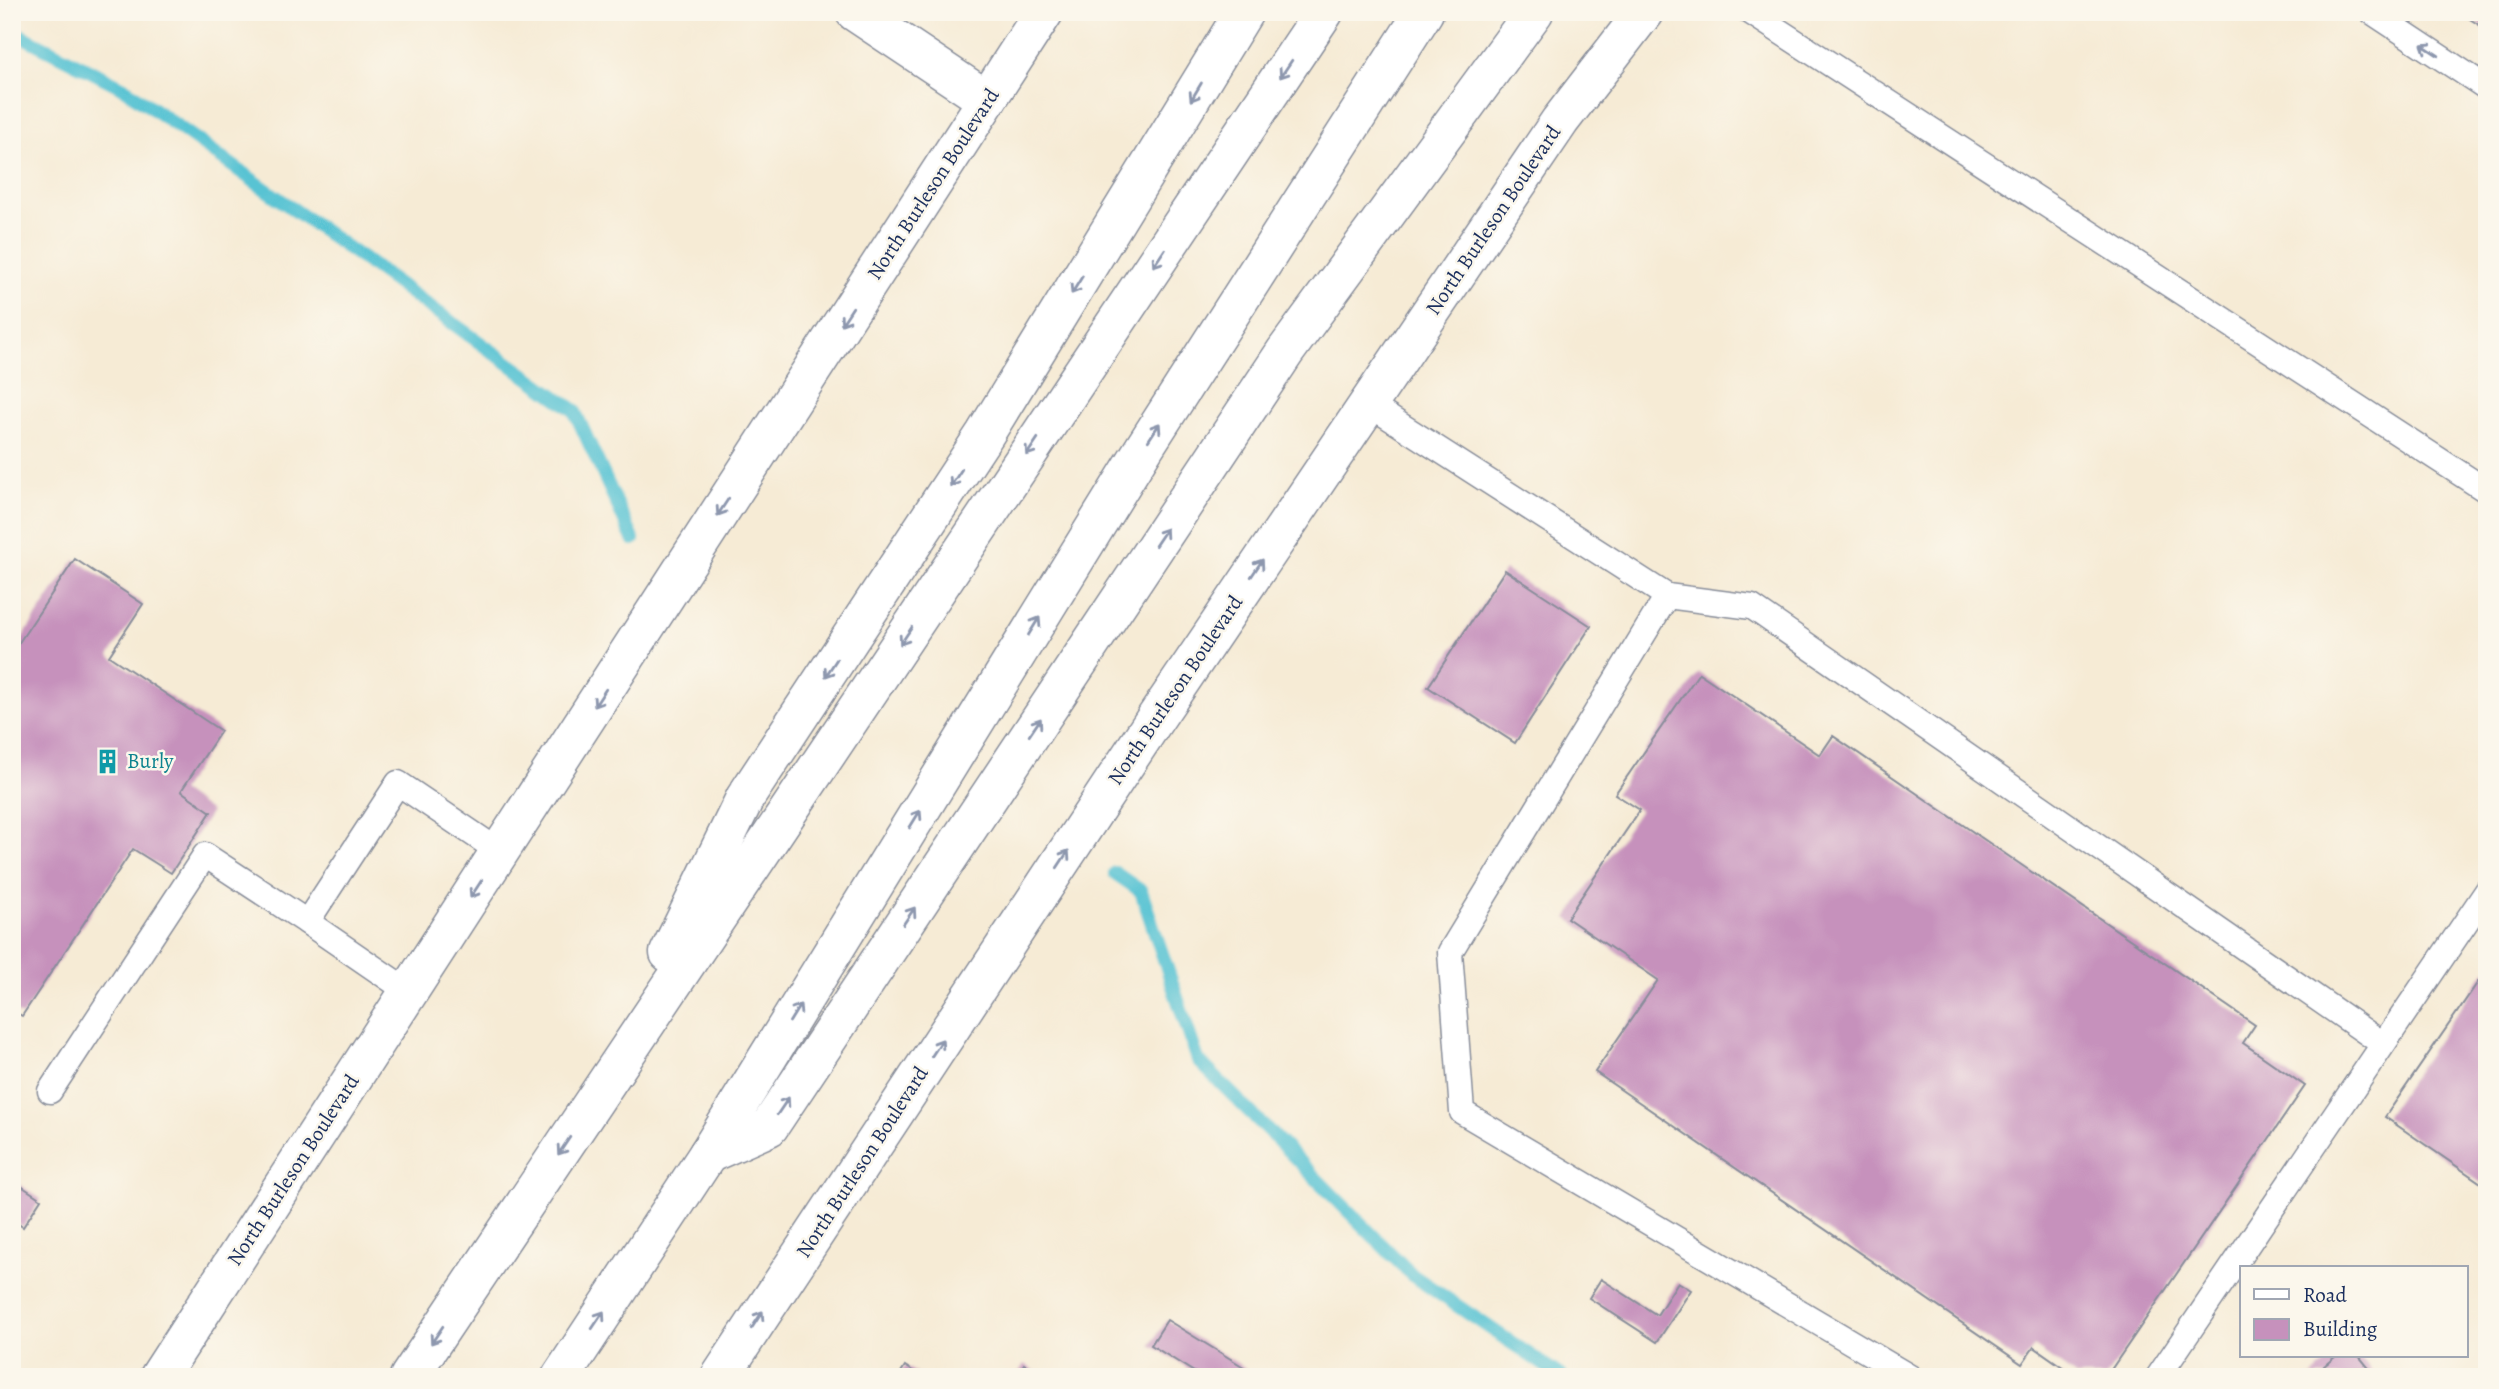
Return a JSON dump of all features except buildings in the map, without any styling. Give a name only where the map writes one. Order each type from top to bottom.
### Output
[{"type":"main road","points":[[855,12],[987,100]]},
{"type":"main road","name":"North Burleson Boulevard","points":[[159,1377],[1044,12]]},
{"type":"main road","points":[[602,1089],[745,799],[985,434],[1244,12]]},
{"type":"main road","points":[[409,1377],[1324,12]]},
{"type":"main road","points":[[561,1377],[708,1154],[1144,448],[1424,12]]},
{"type":"main road","points":[[708,1154],[769,1127],[1285,352],[1534,12]]},
{"type":"main road","name":"North Burleson Boulevard","points":[[720,1377],[1155,719],[1368,404],[1560,121],[1644,12]]},
{"type":"lane","points":[[1750,12],[2487,491]]},
{"type":"lane","points":[[2372,12],[2487,88]]},
{"type":"lane","points":[[1368,404],[1667,596],[1752,607],[2383,1044]]},
{"type":"lane","points":[[1667,596],[1450,952],[1462,1112],[1910,1377]]},
{"type":"lane","points":[[307,922],[398,783],[500,852]]},
{"type":"lane","points":[[50,1091],[205,855],[409,992]]},
{"type":"lane","points":[[2158,1377],[2487,891]]},
{"type":"waterway","points":[[12,31],[124,88],[574,410],[633,539]]},
{"type":"waterway","points":[[1115,873],[1141,891],[1198,1060],[1412,1275],[1562,1377]]},
{"type":"place","name":"Burly","points":[[107,761]]}]
